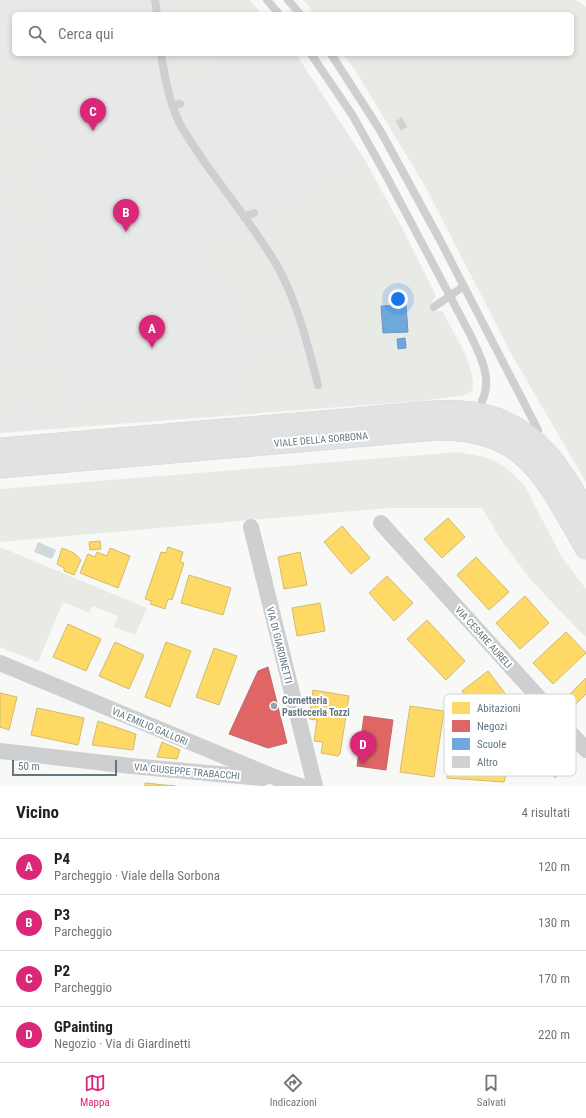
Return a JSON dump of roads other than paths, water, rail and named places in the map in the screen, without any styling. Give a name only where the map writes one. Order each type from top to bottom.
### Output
[{"type":"street","name":"VIALE DELLA SORBONA","points":[[0,449],[424,412],[465,412],[490,417],[517,429],[532,438],[553,460],[586,514]]},
{"type":"street","name":"VIALE DELLA SORBONA","points":[[0,467],[436,429],[472,431],[489,435],[505,442],[527,459],[547,481],[586,548]]},
{"type":"street","name":"VIA CESARE AURELI","points":[[381,523],[535,694]]},
{"type":"street","name":"VIA DI GIARDINETTI","points":[[251,527],[315,786]]},
{"type":"street","name":"VIA EMILIO GALLORI","points":[[0,663],[279,779],[301,786]]},
{"type":"street","name":"VIA CESARE AURELI","points":[[576,739],[586,750]]},
{"type":"street","name":"VIA GIUSEPPE TRABACCHI","points":[[0,751],[132,766],[279,779]]},
{"type":"lane","points":[[155,0],[157,12]]},
{"type":"lane","points":[[267,0],[277,12]]},
{"type":"lane","points":[[288,0],[298,12]]},
{"type":"lane","points":[[162,56],[166,82],[176,105],[180,124],[274,262],[289,288],[305,334],[318,385]]},
{"type":"lane","points":[[312,56],[353,116],[470,334],[484,365],[487,384],[482,401]]},
{"type":"lane","points":[[332,56],[380,130],[464,286],[538,430]]},
{"type":"lane","points":[[244,217],[254,212]]},
{"type":"lane","points":[[434,307],[464,286]]},
{"type":"place","name":"P2","points":[[93,131]]},
{"type":"place","name":"P3","points":[[126,232]]},
{"type":"place","name":"P4","points":[[152,348]]},
{"type":"place","name":"Cornetteria Pasticceria Tozzi","points":[[274,706]]},
{"type":"place","name":"GPainting","points":[[363,764]]}]
